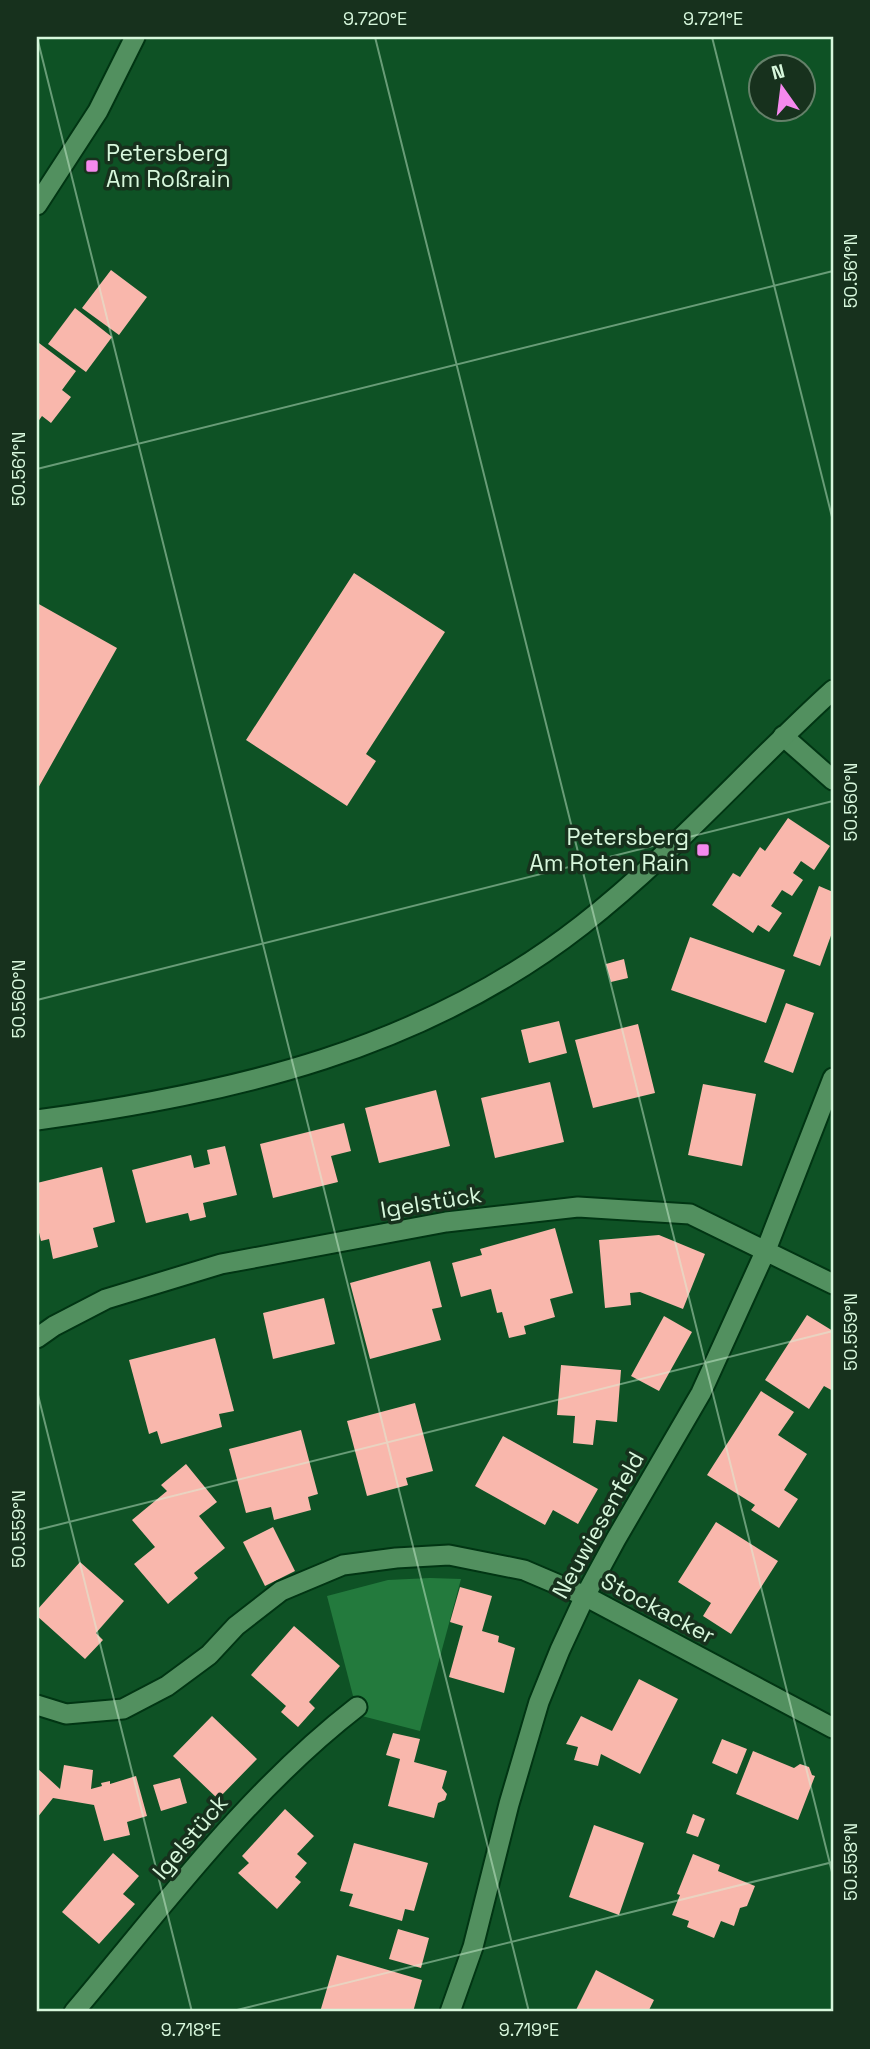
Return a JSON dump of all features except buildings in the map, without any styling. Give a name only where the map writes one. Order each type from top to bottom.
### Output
[{"type":"street","points":[[37,205],[98,111],[135,37]]},
{"type":"street","points":[[37,1120],[166,1101],[244,1084],[388,1037],[453,1007],[520,969],[582,925],[636,878],[833,690]]},
{"type":"street","points":[[783,736],[833,780]]},
{"type":"street","name":"Neuwiesenfeld","points":[[450,2012],[473,1947],[509,1804],[539,1702],[585,1596],[701,1393],[766,1250],[833,1077]]},
{"type":"street","name":"Igelstück","points":[[37,1338],[106,1299],[221,1264],[446,1222],[578,1207],[690,1214],[833,1284]]},
{"type":"street","name":"Stockacker","points":[[37,1705],[66,1714],[123,1709],[167,1686],[209,1655],[236,1626],[281,1591],[343,1565],[449,1555],[524,1570],[585,1596],[833,1728]]},
{"type":"street","name":"Igelstück","points":[[74,2012],[255,1799],[319,1737],[357,1707]]},
{"type":"green space","points":[[461,1579],[420,1731],[358,1715],[327,1596],[388,1580]]},
{"type":"place","name":"Petersberg Am Roßrain","points":[[92,166]]},
{"type":"place","name":"Petersberg Am Roten Rain","points":[[703,850]]}]
